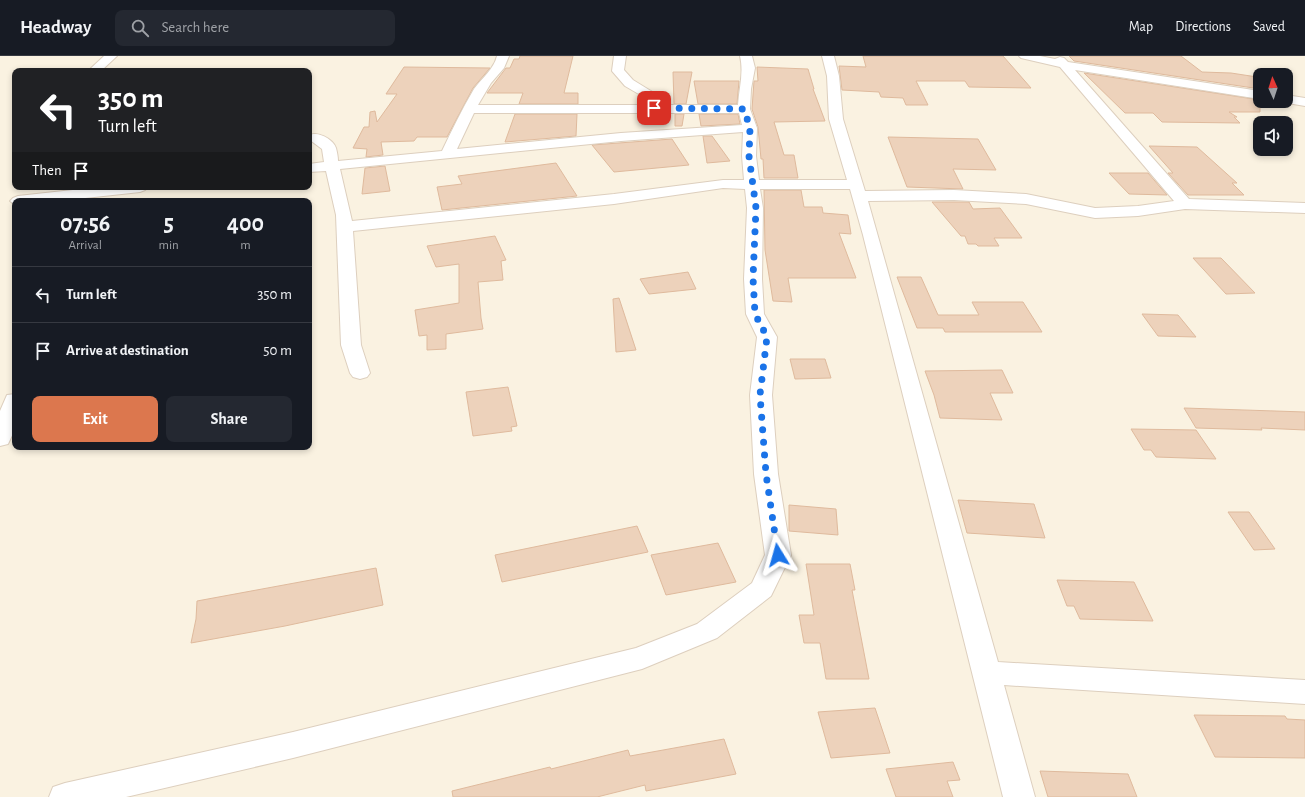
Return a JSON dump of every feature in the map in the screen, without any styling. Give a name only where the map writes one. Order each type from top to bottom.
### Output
[{"type":"street","points":[[97,68],[111,56]]},
{"type":"street","points":[[448,153],[470,109],[487,80],[501,66],[503,56]]},
{"type":"street","points":[[620,56],[618,71],[629,83],[655,100],[654,108]]},
{"type":"street","points":[[65,797],[293,745],[642,658],[707,631],[762,589],[778,555],[766,474],[760,395],[767,337],[755,314],[753,278],[756,208],[749,156],[745,89],[749,68],[746,56]]},
{"type":"street","points":[[828,56],[833,76],[836,119],[871,235],[1020,797]]},
{"type":"street","points":[[1025,56],[1253,94]]},
{"type":"street","points":[[1061,61],[1185,204]]},
{"type":"street","points":[[1293,100],[1305,102]]},
{"type":"street","points":[[470,109],[654,108],[747,118]]},
{"type":"street","points":[[312,168],[448,153],[621,137],[747,118]]},
{"type":"street","points":[[315,137],[329,147],[344,215],[352,345],[360,373]]},
{"type":"street","points":[[344,227],[614,199],[723,184],[753,184],[1026,200],[1095,213],[1138,211],[1185,204],[1305,208]]},
{"type":"street","points":[[72,198],[91,197],[125,190]]},
{"type":"street","points":[[0,203],[12,202]]},
{"type":"street","points":[[0,439],[12,408]]},
{"type":"street","points":[[987,674],[1305,692]]},
{"type":"building","points":[[520,56],[573,56],[564,93],[578,93],[578,104],[519,104],[523,93],[487,93],[506,68],[510,68],[514,59],[519,59]]},
{"type":"building","points":[[863,56],[1003,56],[1031,88],[969,87],[965,81],[916,81],[928,105],[906,105],[903,98],[881,97],[879,92],[842,90],[839,66],[866,67]]},
{"type":"building","points":[[1069,56],[1181,56],[1202,72],[1231,73],[1253,76],[1253,88],[1074,61]]},
{"type":"building","points":[[404,67],[490,68],[473,88],[447,137],[417,137],[414,141],[381,142],[383,155],[366,157],[367,149],[353,148],[364,127],[369,127],[370,112],[375,111],[377,122],[397,94],[386,94]]},
{"type":"building","points":[[757,67],[808,69],[813,89],[825,121],[774,122],[784,155],[794,155],[798,178],[764,178],[763,159],[761,159],[758,127],[752,109],[754,81],[758,81]]},
{"type":"building","points":[[673,72],[692,72],[686,104],[674,104]]},
{"type":"building","points":[[1084,73],[1253,99],[1253,108],[1260,108],[1260,112],[1229,112],[1237,117],[1234,117],[1240,123],[1162,122],[1153,113],[1125,113]]},
{"type":"building","points":[[694,81],[739,81],[737,104],[698,104]]},
{"type":"building","points":[[515,114],[577,114],[576,136],[505,142]]},
{"type":"building","points":[[675,114],[684,114],[682,126],[675,126]]},
{"type":"building","points":[[699,114],[738,114],[740,124],[701,126]]},
{"type":"building","points":[[703,136],[712,136],[730,161],[707,163]]},
{"type":"building","points":[[888,137],[978,139],[996,170],[953,169],[963,189],[907,187]]},
{"type":"building","points":[[672,139],[689,165],[614,172],[592,145]]},
{"type":"building","points":[[1149,146],[1197,147],[1237,183],[1232,183],[1244,195],[1188,195],[1168,173],[1173,173]]},
{"type":"building","points":[[556,163],[577,196],[442,210],[437,187],[462,184],[458,176]]},
{"type":"building","points":[[385,166],[390,191],[362,194],[365,168]]},
{"type":"building","points":[[1109,173],[1148,173],[1167,195],[1129,194]]},
{"type":"building","points":[[764,190],[801,190],[804,207],[822,207],[823,213],[848,215],[851,234],[839,233],[856,278],[788,278],[792,302],[773,301],[765,250]]},
{"type":"building","points":[[932,202],[969,202],[973,209],[1000,208],[1022,238],[994,238],[999,246],[978,246],[976,244],[968,244],[965,236],[961,236]]},
{"type":"building","points":[[495,236],[506,260],[501,261],[503,280],[478,282],[483,329],[446,334],[446,349],[427,350],[427,335],[419,336],[415,310],[459,303],[459,264],[436,267],[427,246]]},
{"type":"building","points":[[1193,258],[1221,258],[1255,293],[1226,294]]},
{"type":"building","points":[[688,272],[696,289],[649,294],[640,279]]},
{"type":"building","points":[[897,277],[921,277],[938,315],[979,315],[972,302],[1023,302],[1042,332],[945,332],[943,328],[917,328]]},
{"type":"building","points":[[619,298],[636,350],[616,352],[613,299]]},
{"type":"building","points":[[1142,314],[1178,315],[1196,337],[1158,336]]},
{"type":"building","points":[[790,359],[825,359],[831,378],[795,379]]},
{"type":"building","points":[[1002,370],[1013,393],[990,393],[1002,420],[940,418],[934,395],[925,371]]},
{"type":"building","points":[[508,387],[517,426],[511,427],[512,431],[473,436],[466,392]]},
{"type":"building","points":[[1184,408],[1305,412],[1305,430],[1196,428]]},
{"type":"building","points":[[1131,429],[1196,430],[1216,459],[1156,457],[1151,450],[1144,450]]},
{"type":"building","points":[[958,500],[1034,504],[1045,538],[967,533]]},
{"type":"building","points":[[789,505],[836,509],[838,535],[789,531]]},
{"type":"building","points":[[1228,512],[1249,512],[1275,549],[1254,550]]},
{"type":"building","points":[[637,526],[648,552],[502,582],[495,555]]},
{"type":"building","points":[[718,543],[736,582],[666,595],[651,555]]},
{"type":"building","points":[[806,564],[850,564],[855,590],[852,590],[869,679],[826,679],[820,643],[804,643],[799,615],[814,615]]},
{"type":"building","points":[[376,568],[383,605],[285,626],[191,643],[196,619],[197,601]]},
{"type":"building","points":[[1057,580],[1134,582],[1153,621],[1080,619],[1074,606],[1067,606]]},
{"type":"building","points":[[875,708],[890,753],[831,758],[818,712]]},
{"type":"building","points":[[1194,715],[1285,716],[1287,719],[1305,720],[1305,758],[1215,757]]},
{"type":"building","points":[[724,739],[736,774],[646,791],[645,785],[597,797],[453,797],[452,791],[628,750],[630,756]]},
{"type":"building","points":[[953,762],[960,780],[947,781],[953,797],[896,797],[886,769]]},
{"type":"building","points":[[1040,771],[1128,774],[1137,797],[1048,797]]},
{"type":"route","points":[[654,108],[744,109],[750,128],[749,156],[756,208],[753,278],[755,314],[767,337],[760,395],[766,474],[778,555]]}]
